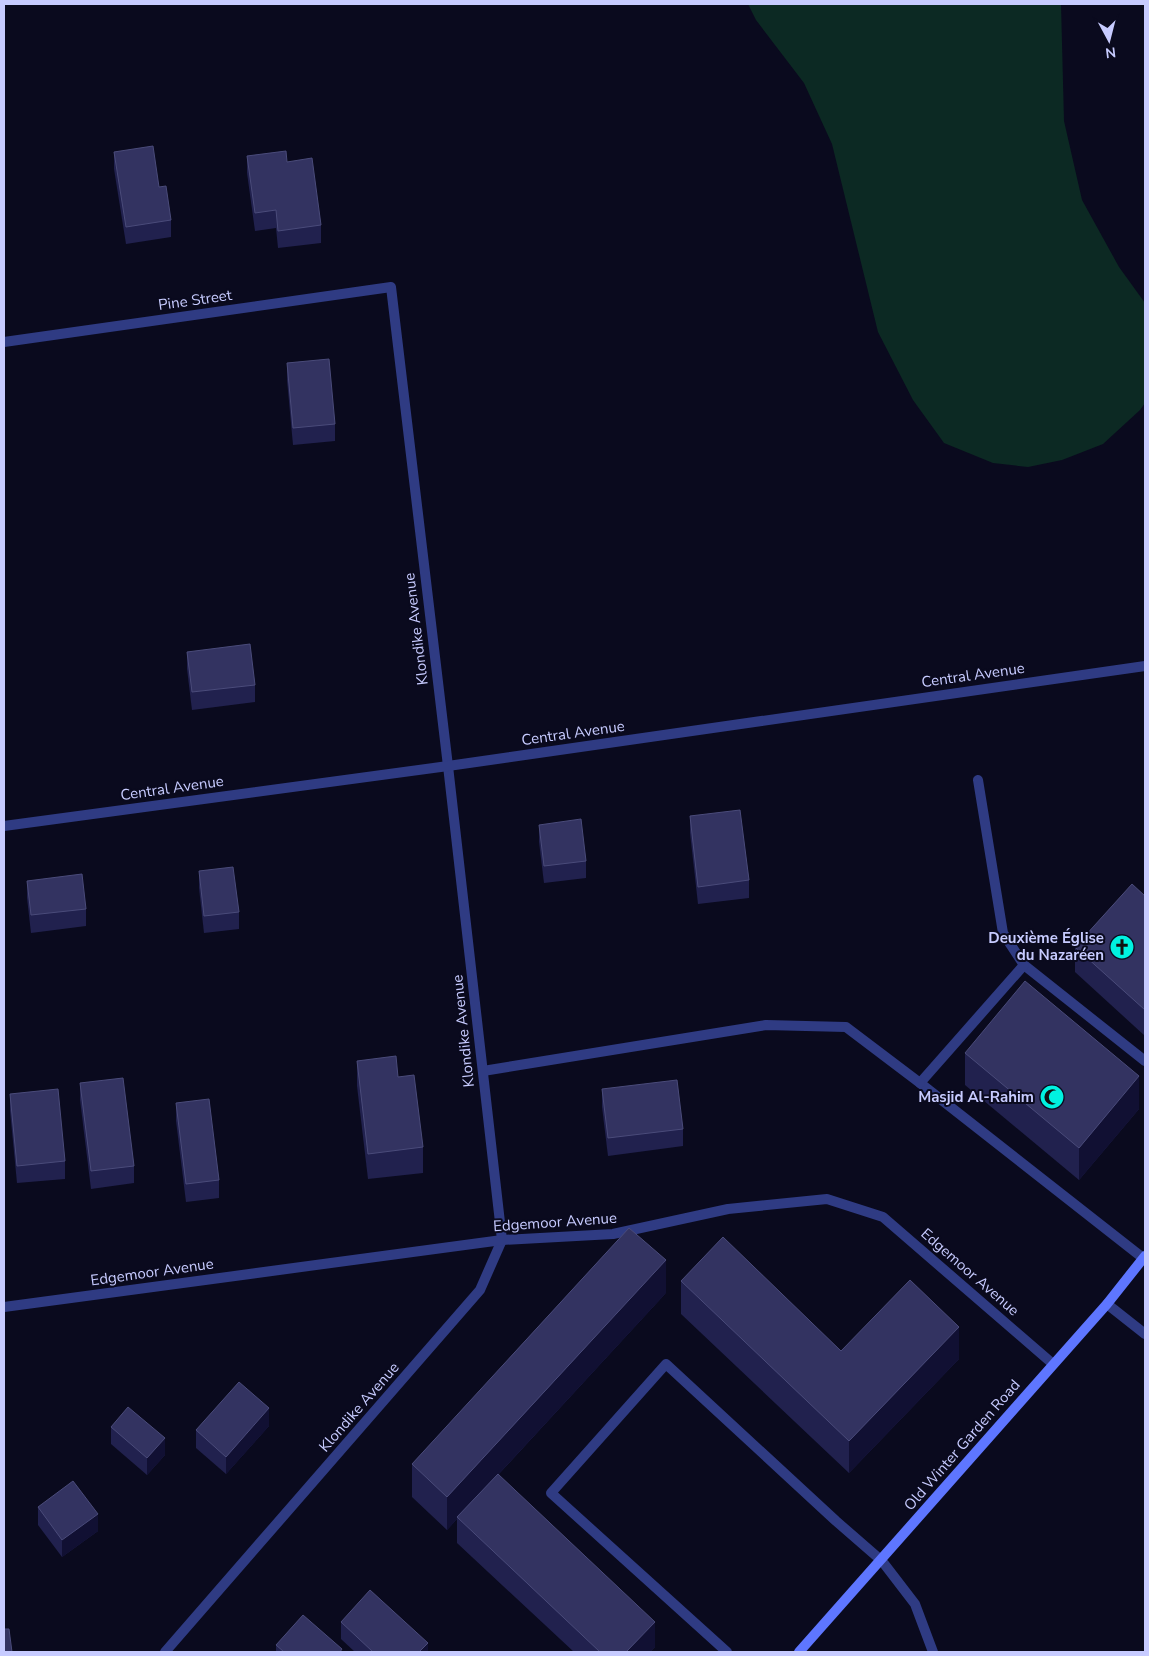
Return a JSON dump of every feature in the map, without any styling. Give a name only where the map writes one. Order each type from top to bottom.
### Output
[{"type":"main road","name":"Old Winter Garden Road","points":[[799,1652],[1107,1304],[1144,1257]]},
{"type":"street","name":"Pine Street","points":[[4,342],[390,287]]},
{"type":"street","name":"Klondike Avenue","points":[[165,1652],[480,1290],[502,1240],[448,766],[390,287]]},
{"type":"street","name":"Central Avenue","points":[[4,826],[448,766],[1145,666]]},
{"type":"street","points":[[978,780],[1004,933],[1024,964],[1145,1061]]},
{"type":"street","points":[[920,1082],[1024,964]]},
{"type":"street","points":[[483,1072],[766,1025],[846,1027],[920,1082],[1144,1257]]},
{"type":"street","name":"Edgemoor Avenue","points":[[4,1308],[502,1240],[613,1234],[728,1209],[826,1199],[883,1217],[1053,1364]]},
{"type":"street","points":[[1107,1304],[1145,1334]]},
{"type":"street","points":[[727,1652],[551,1493],[666,1364],[836,1521],[882,1560],[915,1604],[934,1652]]},
{"type":"green space","points":[[748,4],[1061,4],[1064,121],[1082,200],[1119,267],[1145,303],[1145,403],[1140,410],[1103,444],[1062,460],[1028,467],[993,463],[944,443],[913,400],[878,332],[832,144],[804,83],[756,20]]},
{"type":"building","points":[[153,146],[159,187],[166,186],[171,220],[126,227],[114,152]]},
{"type":"building","points":[[286,151],[287,162],[312,158],[321,225],[278,231],[276,210],[255,213],[247,156]]},
{"type":"building","points":[[329,359],[335,424],[293,428],[287,363]]},
{"type":"building","points":[[250,644],[255,685],[192,692],[187,652]]},
{"type":"building","points":[[740,810],[749,880],[698,887],[690,816]]},
{"type":"building","points":[[581,819],[586,861],[544,866],[539,825]]},
{"type":"building","points":[[233,867],[239,912],[204,916],[199,871]]},
{"type":"building","points":[[82,874],[86,909],[31,915],[27,881]]},
{"type":"building","name":"Deuxième Église du Nazaréen","points":[[1132,884],[1145,896],[1145,1010],[1075,947]]},
{"type":"building","name":"Masjid Al-Rahim","points":[[1025,981],[1139,1076],[1079,1148],[965,1053]]},
{"type":"building","points":[[396,1056],[398,1077],[414,1075],[423,1147],[368,1154],[357,1061]]},
{"type":"building","points":[[123,1078],[134,1166],[91,1171],[80,1083]]},
{"type":"building","points":[[677,1080],[683,1129],[608,1138],[602,1089]]},
{"type":"building","points":[[58,1089],[65,1161],[17,1166],[10,1094]]},
{"type":"building","points":[[209,1099],[219,1180],[186,1184],[176,1103]]},
{"type":"building","points":[[629,1228],[666,1260],[447,1497],[412,1464]]},
{"type":"building","points":[[723,1237],[841,1351],[910,1280],[959,1327],[849,1441],[681,1281]]},
{"type":"building","points":[[239,1382],[269,1408],[226,1457],[196,1430]]},
{"type":"building","points":[[128,1407],[165,1438],[147,1458],[111,1427]]},
{"type":"building","points":[[498,1474],[655,1622],[626,1652],[600,1652],[457,1517]]},
{"type":"building","points":[[73,1481],[98,1514],[62,1540],[38,1507]]},
{"type":"building","points":[[370,1590],[428,1643],[419,1652],[373,1652],[341,1622]]},
{"type":"building","points":[[303,1615],[342,1649],[340,1652],[284,1652],[276,1645]]},
{"type":"building","points":[[4,1629],[9,1629],[12,1652],[4,1652]]},
{"type":"place","name":"Deuxième Église du Nazaréen","points":[[1122,947]]},
{"type":"place","name":"Masjid Al-Rahim","points":[[1052,1097]]}]
